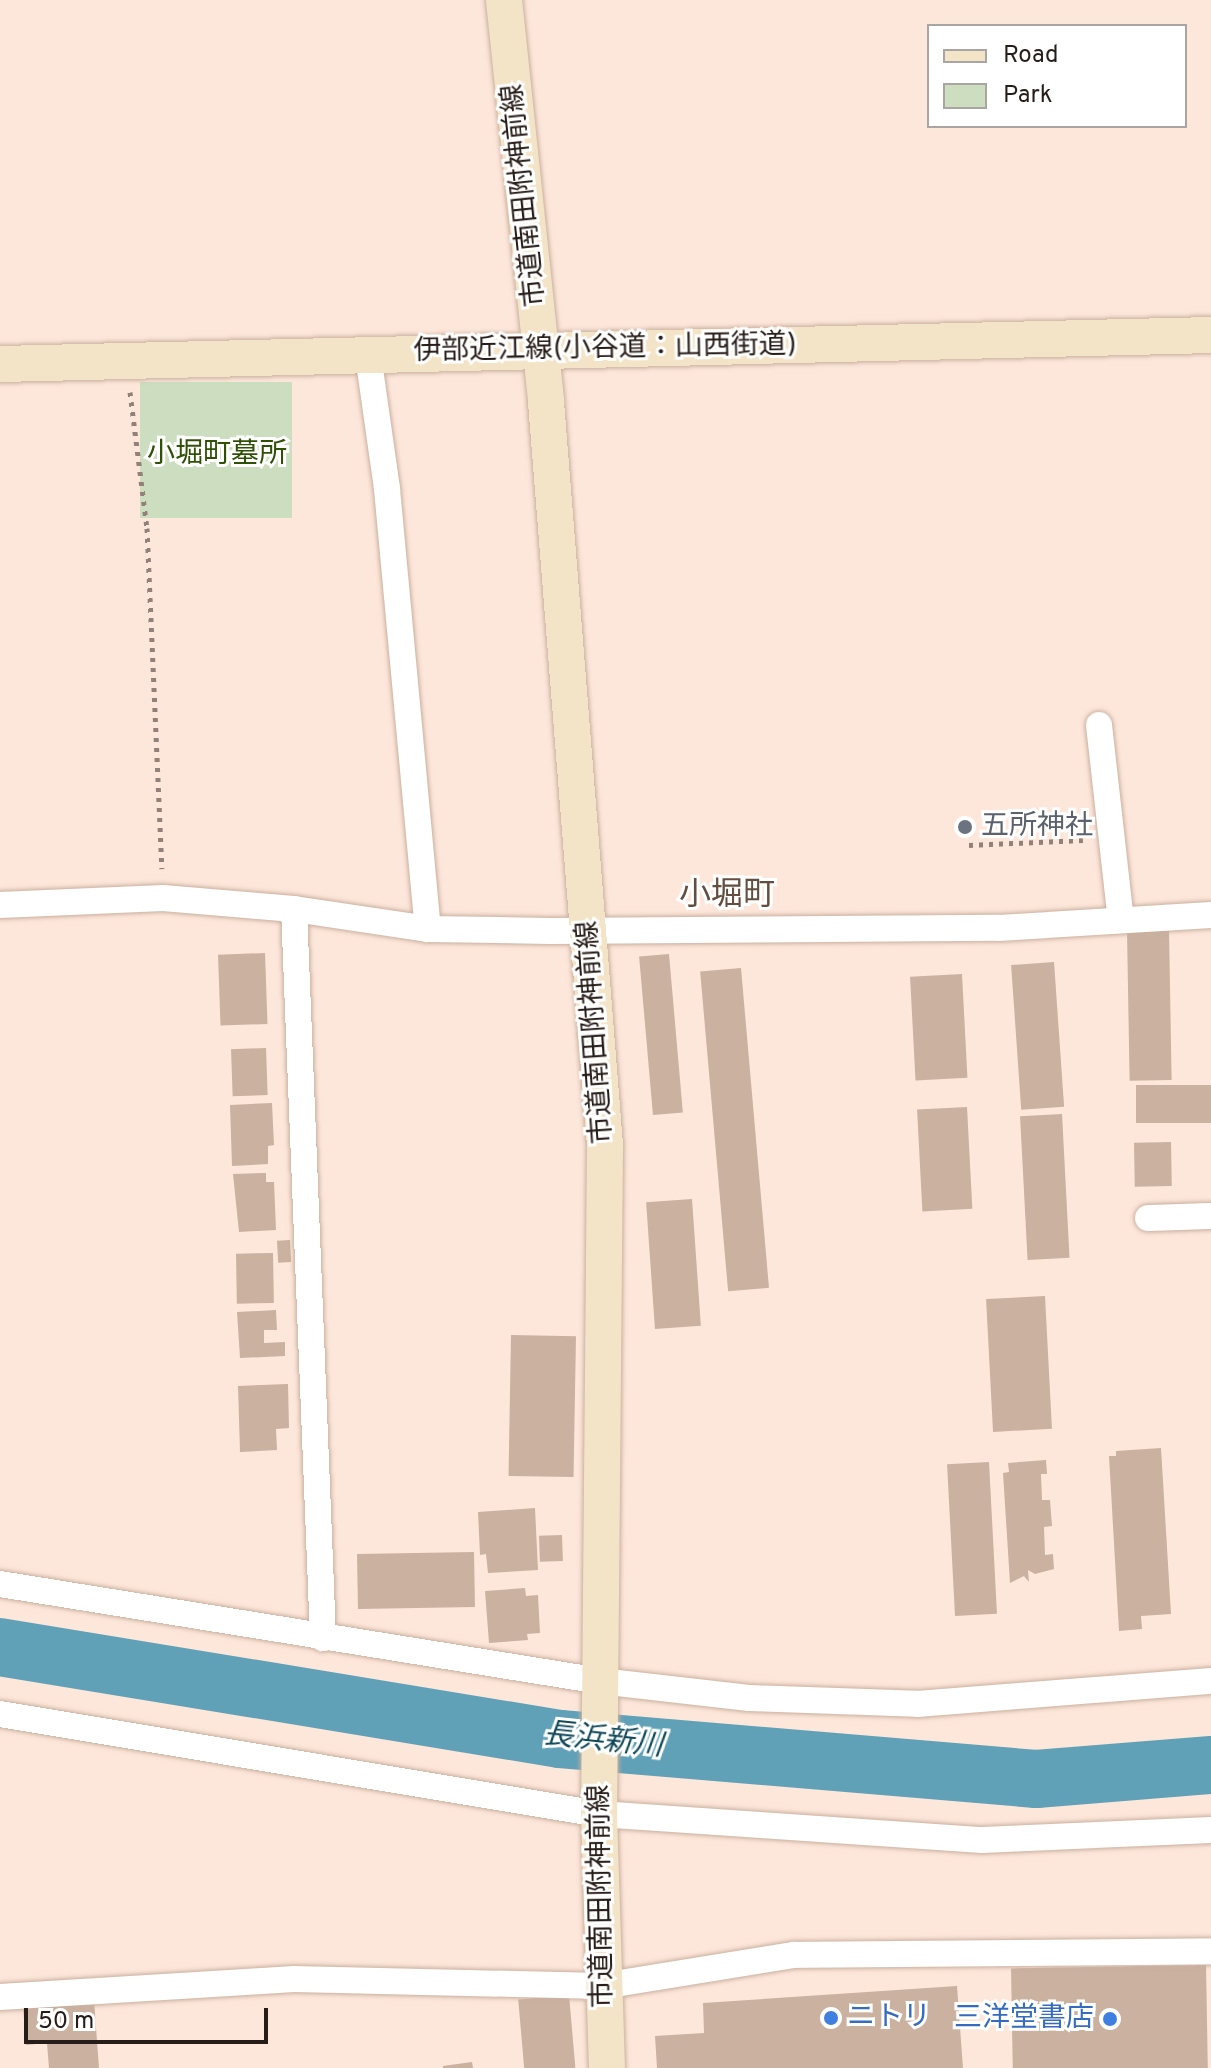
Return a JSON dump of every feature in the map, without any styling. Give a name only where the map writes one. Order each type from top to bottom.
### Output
[{"type":"street","name":"市道南田附神前線","points":[[504,0],[541,349],[605,1145],[599,1814],[602,1986],[607,2068]]},
{"type":"street","name":"伊部近江線(小谷道：山西街道)","points":[[0,364],[1211,335]]},
{"type":"street","points":[[368,355],[387,489],[428,929]]},
{"type":"street","points":[[1099,725],[1121,920]]},
{"type":"street","points":[[0,905],[163,898],[294,909],[428,929],[590,931],[999,928],[1211,915]]},
{"type":"street","points":[[294,909],[323,1638]]},
{"type":"street","points":[[1148,1218],[1211,1216]]},
{"type":"street","points":[[0,1584],[600,1681],[749,1698],[917,1704],[1211,1681]]},
{"type":"street","points":[[0,1714],[599,1814],[982,1840],[1211,1830]]},
{"type":"street","points":[[0,1997],[294,1979],[602,1986],[794,1955],[1211,1951]]},
{"type":"path","points":[[126,362],[147,528],[163,898]]},
{"type":"path","points":[[969,845],[1112,839]]},
{"type":"green space","name":"小堀町墓所","points":[[140,382],[292,382],[292,518],[140,518]]},
{"type":"building","points":[[1169,930],[1172,1080],[1130,1081],[1127,931]]},
{"type":"building","points":[[265,953],[267,1024],[221,1026],[218,955]]},
{"type":"building","points":[[669,954],[683,1112],[653,1115],[639,957]]},
{"type":"building","points":[[1054,962],[1064,1107],[1021,1110],[1011,965]]},
{"type":"building","points":[[741,968],[769,1288],[728,1291],[700,972]]},
{"type":"building","points":[[962,974],[967,1078],[916,1081],[910,977]]},
{"type":"building","points":[[266,1048],[268,1095],[233,1096],[231,1049]]},
{"type":"building","points":[[1136,1085],[1211,1085],[1211,1123],[1136,1123]]},
{"type":"building","points":[[272,1103],[274,1145],[268,1146],[268,1164],[232,1166],[230,1105]]},
{"type":"building","points":[[967,1107],[972,1209],[922,1211],[917,1110]]},
{"type":"building","points":[[1062,1114],[1070,1258],[1028,1260],[1020,1116]]},
{"type":"building","points":[[1171,1142],[1172,1186],[1135,1187],[1134,1143]]},
{"type":"building","points":[[266,1173],[266,1182],[274,1182],[276,1230],[239,1232],[233,1174]]},
{"type":"building","points":[[692,1199],[701,1326],[655,1329],[646,1202]]},
{"type":"building","points":[[290,1240],[291,1262],[278,1263],[277,1241]]},
{"type":"building","points":[[273,1253],[274,1303],[237,1304],[236,1254]]},
{"type":"building","points":[[1045,1296],[1052,1429],[993,1432],[986,1299]]},
{"type":"building","points":[[276,1310],[277,1330],[264,1330],[264,1343],[285,1342],[285,1356],[240,1358],[237,1312]]},
{"type":"building","points":[[511,1335],[576,1336],[574,1477],[509,1476]]},
{"type":"building","points":[[288,1384],[289,1428],[276,1429],[277,1450],[240,1452],[238,1386]]},
{"type":"building","points":[[1161,1448],[1171,1614],[1141,1616],[1142,1629],[1119,1631],[1109,1456],[1116,1456],[1116,1451]]},
{"type":"building","points":[[1046,1460],[1047,1474],[1041,1474],[1042,1500],[1050,1500],[1052,1526],[1044,1527],[1045,1555],[1053,1554],[1054,1569],[1035,1574],[1028,1570],[1029,1582],[1024,1576],[1010,1583],[1003,1473],[1009,1472],[1008,1463]]},
{"type":"building","points":[[989,1462],[997,1614],[955,1616],[947,1464]]},
{"type":"building","points":[[535,1508],[538,1570],[488,1573],[486,1554],[480,1555],[478,1512]]},
{"type":"building","points":[[562,1535],[563,1561],[540,1562],[539,1536]]},
{"type":"building","points":[[474,1552],[475,1607],[358,1609],[357,1554]]},
{"type":"building","points":[[525,1588],[526,1596],[538,1595],[540,1633],[527,1634],[528,1640],[489,1643],[485,1591]]},
{"type":"building","name":"三洋堂書店","points":[[1206,1965],[1208,2068],[1013,2068],[1011,1968]]},
{"type":"building","name":"ニトリ","points":[[957,1986],[963,2068],[657,2068],[655,2036],[704,2033],[703,2003]]},
{"type":"building","points":[[569,1995],[575,2068],[524,2068],[518,1999]]},
{"type":"building","points":[[94,2000],[99,2068],[49,2068],[47,2043],[26,2045],[23,2006]]},
{"type":"building","points":[[472,2062],[473,2068],[443,2068],[443,2066]]},
{"type":"waterway","name":"長浜新川","points":[[0,1647],[560,1739],[1036,1779],[1211,1765]]},
{"type":"place","name":"五所神社","points":[[965,827]]},
{"type":"place","name":"ニトリ","points":[[831,2018]]},
{"type":"place","name":"三洋堂書店","points":[[1110,2019]]},
{"type":"district","name":"小堀町","points":[[727,896]]}]
